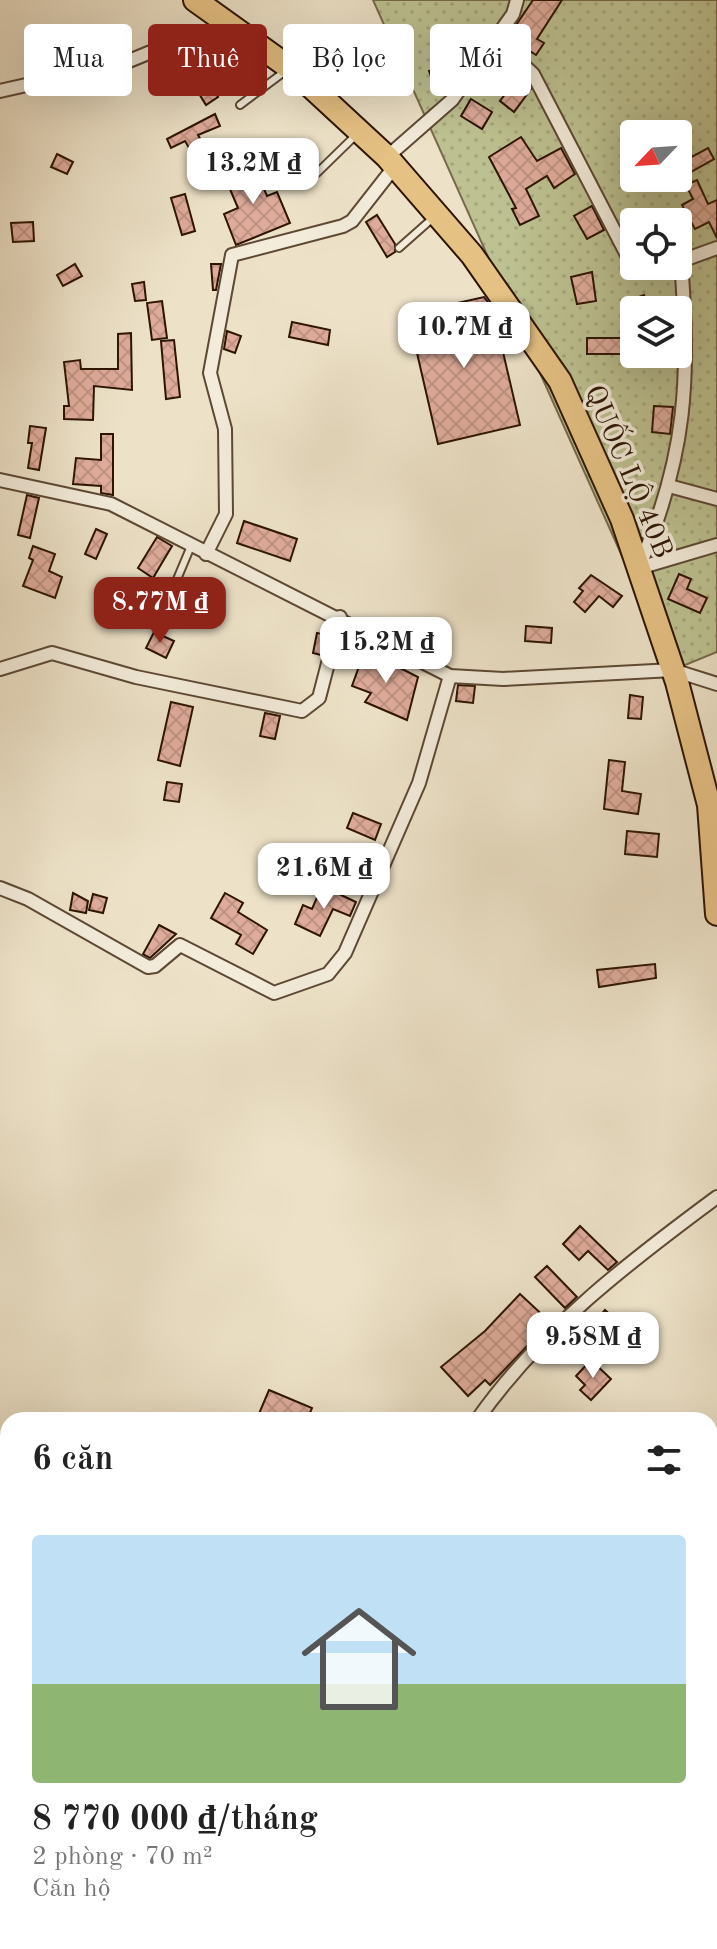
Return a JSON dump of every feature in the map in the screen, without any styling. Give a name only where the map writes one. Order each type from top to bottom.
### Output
[{"type":"highway","name":"QUỐC LỘ 40B","points":[[195,0],[229,24]]},
{"type":"highway","name":"QUỐC LỘ 40B","points":[[321,96],[391,162],[472,255],[560,381],[622,519],[673,670],[709,805],[717,914]]},
{"type":"street","points":[[506,24],[517,0]]},
{"type":"street","points":[[0,91],[124,63],[148,53]]},
{"type":"street","points":[[531,72],[620,242]]},
{"type":"street","points":[[206,554],[226,514],[225,429],[210,373],[232,255],[352,221],[391,162],[455,96]]},
{"type":"street","points":[[692,257],[717,248]]},
{"type":"street","points":[[639,568],[669,486],[687,387],[681,280]]},
{"type":"street","points":[[0,480],[111,504],[206,554],[340,617],[450,676],[503,679],[673,670],[717,684]]},
{"type":"street","points":[[669,486],[717,499]]},
{"type":"street","points":[[639,568],[717,545]]},
{"type":"street","points":[[0,669],[52,653],[136,677],[302,711],[319,698],[340,617]]},
{"type":"street","points":[[0,888],[28,899],[148,967],[155,966],[180,945],[274,993],[328,974],[345,953],[419,783],[450,676]]},
{"type":"street","points":[[484,1412],[564,1320],[628,1263],[717,1197]]},
{"type":"lane","points":[[240,105],[283,73]]},
{"type":"lane","points":[[280,185],[317,173],[360,132]]},
{"type":"lane","points":[[399,248],[437,214]]},
{"type":"lane","points":[[159,622],[191,546]]},
{"type":"green space","points":[[373,0],[717,0],[717,652],[673,670],[414,92],[414,24],[384,24]]},
{"type":"building","points":[[533,0],[562,0],[537,39],[544,43],[536,55],[531,52],[531,24],[517,24]]},
{"type":"building","points":[[200,96],[217,96],[218,97],[206,105]]},
{"type":"building","points":[[504,96],[526,96],[514,112],[500,101]]},
{"type":"building","points":[[471,99],[492,112],[482,129],[461,116]]},
{"type":"building","points":[[215,114],[220,126],[198,135],[207,151],[195,158],[185,141],[171,148],[167,139]]},
{"type":"building","points":[[521,137],[537,161],[561,148],[575,174],[554,188],[547,176],[526,189],[539,216],[520,225],[512,209],[516,208],[489,157]]},
{"type":"building","points":[[708,148],[714,159],[692,171],[692,157]]},
{"type":"building","points":[[57,154],[73,162],[67,174],[51,167]]},
{"type":"building","points":[[253,163],[267,196],[277,192],[290,223],[236,245],[224,214],[238,208],[224,175]]},
{"type":"building","points":[[697,180],[708,204],[717,200],[717,238],[709,222],[695,229],[692,208],[684,208],[682,205],[693,199],[690,192],[692,192],[692,182]]},
{"type":"building","points":[[185,194],[195,231],[182,235],[171,198]]},
{"type":"building","points":[[592,206],[604,230],[587,239],[574,216]]},
{"type":"building","points":[[377,215],[395,244],[395,252],[387,257],[366,222]]},
{"type":"building","points":[[33,222],[34,241],[13,242],[11,223]]},
{"type":"building","points":[[75,264],[82,276],[63,286],[57,275]]},
{"type":"building","points":[[211,264],[221,264],[216,290],[213,290]]},
{"type":"building","points":[[592,272],[596,301],[577,304],[571,277]]},
{"type":"building","points":[[144,282],[146,300],[135,301],[132,284]]},
{"type":"building","points":[[484,297],[493,309],[520,425],[438,444],[408,314]]},
{"type":"building","points":[[162,301],[167,338],[152,340],[147,303]]},
{"type":"building","points":[[292,322],[330,330],[328,345],[289,337]]},
{"type":"building","points":[[227,331],[241,336],[235,353],[224,349]]},
{"type":"building","points":[[131,333],[132,390],[94,386],[93,420],[64,419],[64,406],[69,406],[64,362],[80,360],[81,369],[118,369],[118,334]]},
{"type":"building","points":[[587,338],[620,338],[620,354],[587,354]]},
{"type":"building","points":[[174,340],[180,397],[166,399],[161,341]]},
{"type":"building","points":[[654,406],[673,407],[670,434],[652,432]]},
{"type":"building","points":[[30,426],[46,428],[39,470],[28,468],[32,443],[28,443]]},
{"type":"building","points":[[101,434],[113,434],[113,495],[101,493],[101,486],[73,484],[76,458],[101,460]]},
{"type":"building","points":[[27,495],[39,498],[30,538],[18,535]]},
{"type":"building","points":[[244,521],[297,539],[290,561],[237,543]]},
{"type":"building","points":[[96,529],[107,534],[96,559],[85,554]]},
{"type":"building","points":[[157,537],[172,546],[153,578],[138,568]]},
{"type":"building","points":[[33,546],[55,554],[49,571],[62,577],[55,598],[23,586],[33,560],[29,558]]},
{"type":"building","points":[[679,574],[691,579],[687,589],[707,598],[700,613],[668,599]]},
{"type":"building","points":[[591,575],[622,596],[613,607],[599,596],[585,612],[574,602],[583,591],[579,588]]},
{"type":"building","points":[[526,626],[552,628],[551,643],[525,641]]},
{"type":"building","points":[[154,632],[174,641],[166,658],[146,648]]},
{"type":"building","points":[[317,633],[326,635],[321,655],[313,653]]},
{"type":"building","points":[[365,650],[418,677],[407,720],[365,702],[371,693],[352,686]]},
{"type":"building","points":[[458,685],[475,686],[473,703],[456,701]]},
{"type":"building","points":[[630,695],[643,697],[641,719],[628,718]]},
{"type":"building","points":[[171,702],[193,707],[180,766],[158,760]]},
{"type":"building","points":[[265,713],[280,716],[275,739],[260,736]]},
{"type":"building","points":[[609,760],[625,762],[622,791],[641,794],[638,814],[604,809]]},
{"type":"building","points":[[167,782],[182,784],[179,802],[164,800]]},
{"type":"building","points":[[353,813],[381,824],[375,840],[347,828]]},
{"type":"building","points":[[627,831],[659,834],[657,857],[625,854]]},
{"type":"building","points":[[341,846],[374,863],[367,880],[333,863]]},
{"type":"building","points":[[322,886],[356,902],[350,916],[333,909],[320,936],[295,924],[303,905],[312,909]]},
{"type":"building","points":[[73,893],[88,901],[86,913],[70,910]]},
{"type":"building","points":[[225,893],[243,903],[238,912],[267,930],[253,954],[236,944],[241,935],[211,918]]},
{"type":"building","points":[[93,894],[107,898],[103,913],[89,910]]},
{"type":"building","points":[[159,925],[176,934],[150,958],[143,954]]},
{"type":"building","points":[[655,964],[656,978],[599,987],[597,970]]},
{"type":"building","points":[[580,1226],[617,1262],[608,1270],[588,1251],[579,1260],[563,1244]]},
{"type":"building","points":[[547,1266],[577,1297],[565,1308],[535,1277]]},
{"type":"building","points":[[520,1294],[550,1322],[490,1385],[485,1380],[468,1396],[441,1367],[485,1331]]},
{"type":"building","points":[[605,1310],[616,1320],[599,1338],[589,1329]]},
{"type":"building","points":[[591,1360],[611,1379],[591,1400],[580,1390],[585,1385],[576,1376]]},
{"type":"building","points":[[269,1390],[312,1408],[310,1412],[260,1412]]}]
